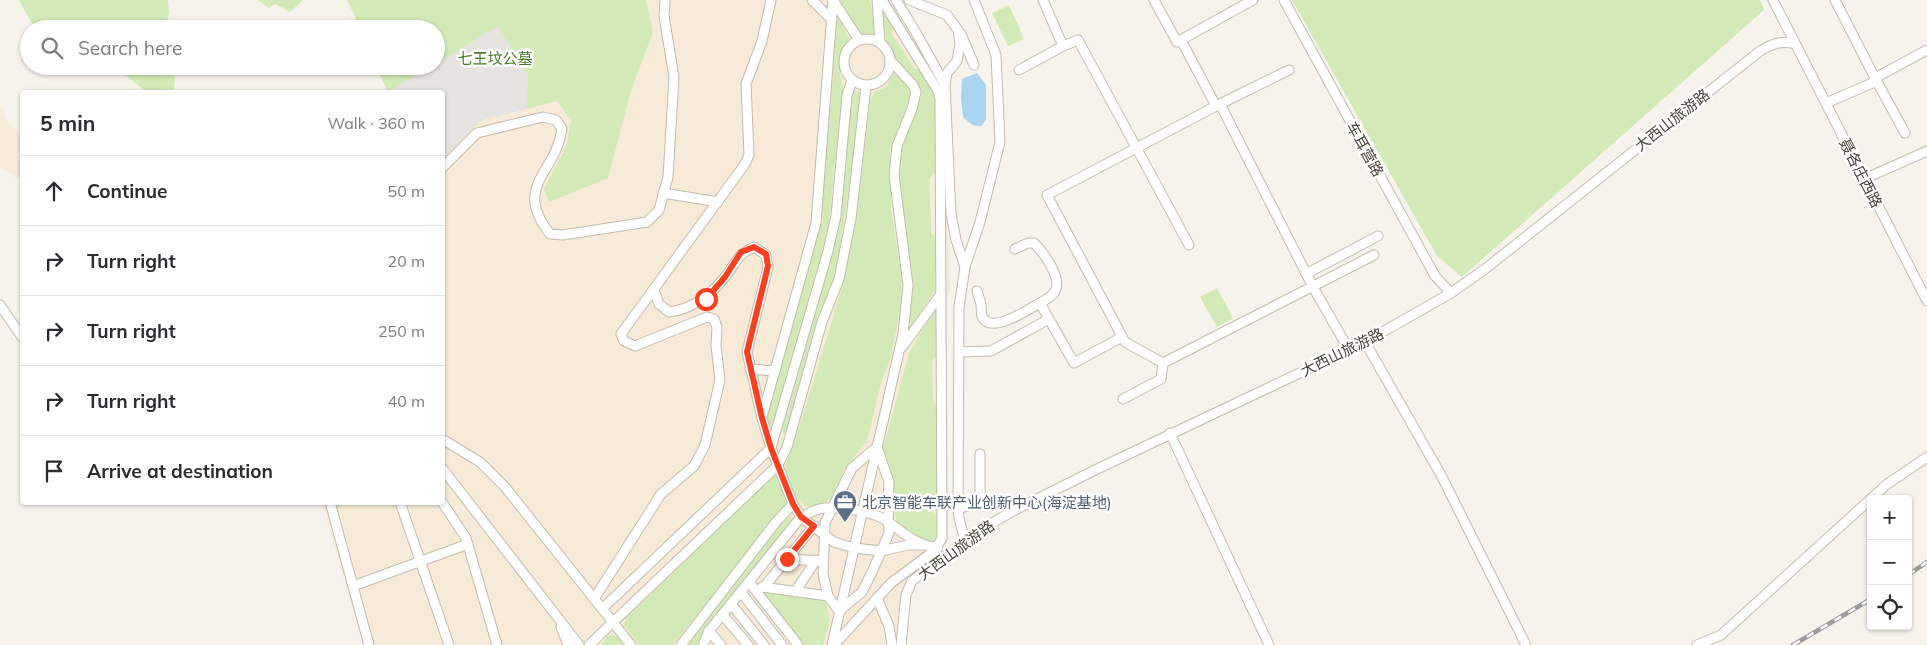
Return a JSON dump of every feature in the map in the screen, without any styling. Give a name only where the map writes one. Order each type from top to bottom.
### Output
[{"type":"street","points":[[445,165],[477,133],[543,117],[556,120],[562,129],[560,143],[542,174],[534,194],[534,207],[550,234],[564,236],[647,222],[659,210],[668,177],[674,77],[664,16],[665,0]]},
{"type":"street","points":[[594,599],[661,494],[694,466],[705,445],[720,380],[714,319],[707,317],[635,346],[624,341],[621,334],[745,164],[749,155],[746,84],[762,41],[770,0]]},
{"type":"street","points":[[812,0],[832,20]]},
{"type":"street","points":[[762,418],[816,223],[833,0],[859,40]]},
{"type":"street","points":[[877,0],[880,43]]},
{"type":"street","points":[[833,645],[891,583],[938,548],[942,542],[938,91],[882,0]]},
{"type":"street","points":[[896,0],[945,86]]},
{"type":"street","points":[[909,0],[947,15],[958,30],[974,65]]},
{"type":"street","points":[[938,0],[941,12]]},
{"type":"street","points":[[965,541],[958,509],[959,307],[965,267],[980,222],[1000,142],[996,55],[974,0]]},
{"type":"street","points":[[1043,0],[1063,46]]},
{"type":"street","points":[[1154,0],[1177,42],[1253,0]]},
{"type":"street","name":"车耳营路","points":[[1284,0],[1435,276],[1451,293]]},
{"type":"street","name":"聂各庄西路","points":[[1773,0],[1927,301]]},
{"type":"street","points":[[1835,0],[1905,134]]},
{"type":"street","points":[[958,30],[960,44],[957,61],[947,73],[945,86],[951,214],[956,240],[965,267]]},
{"type":"street","points":[[833,645],[903,334],[908,285],[894,175],[897,146],[912,109],[916,92],[913,85],[891,61],[889,54],[880,43],[867,39],[859,40],[852,45],[844,58],[844,66],[852,80],[866,86],[882,81],[887,75],[891,61]]},
{"type":"street","points":[[1019,70],[1078,40],[1189,245]]},
{"type":"street","points":[[1182,40],[1313,287],[1349,350]]},
{"type":"street","name":"大西山旅游路","points":[[901,645],[908,588],[912,582],[965,541],[1013,510],[1170,433],[1349,350],[1451,293],[1760,51],[1773,43],[1795,44]]},
{"type":"street","points":[[1826,103],[1876,79],[1927,50]]},
{"type":"street","points":[[1163,363],[1124,342],[1047,195],[1289,70]]},
{"type":"street","points":[[602,609],[771,448],[828,251],[836,216],[847,95],[852,80]]},
{"type":"street","points":[[590,645],[778,465],[787,447],[822,322],[839,279],[851,219],[866,86]]},
{"type":"street","points":[[1864,179],[1927,151]]},
{"type":"street","points":[[663,193],[718,202]]},
{"type":"street","points":[[1306,274],[1378,236]]},
{"type":"street","points":[[977,291],[982,305],[982,317],[986,322],[994,324],[1005,321],[1053,294],[1057,281],[1046,255],[1034,243],[1028,243],[1015,250]]},
{"type":"street","points":[[654,290],[659,304],[669,312],[682,310],[706,299],[725,277],[741,252],[754,247],[766,254],[768,266],[747,352],[771,448],[793,504],[801,517],[834,542],[854,548],[882,551],[908,545],[924,545]]},
{"type":"street","points":[[1163,363],[1374,255]]},
{"type":"street","points":[[899,351],[941,294]]},
{"type":"street","points":[[1040,303],[1074,363],[1122,337]]},
{"type":"street","points":[[0,305],[20,334]]},
{"type":"street","points":[[959,352],[991,350],[1049,319]]},
{"type":"street","points":[[1365,342],[1441,475],[1526,645]]},
{"type":"street","points":[[1122,399],[1161,379],[1163,363]]},
{"type":"street","points":[[750,368],[775,371]]},
{"type":"street","points":[[777,429],[782,438],[786,439],[790,436]]},
{"type":"street","points":[[1170,433],[1269,645]]},
{"type":"street","points":[[445,440],[480,462],[505,487],[631,645]]},
{"type":"street","points":[[839,612],[828,596],[820,561],[825,523],[852,468],[877,447]]},
{"type":"street","points":[[839,612],[862,592],[889,532],[889,482],[877,447]]},
{"type":"street","points":[[958,509],[980,501],[980,454]]},
{"type":"street","points":[[1697,645],[1721,635],[1886,485],[1927,457]]},
{"type":"street","points":[[445,472],[579,645]]},
{"type":"street","points":[[681,645],[776,522],[793,504]]},
{"type":"street","points":[[331,505],[369,645]]},
{"type":"street","points":[[401,505],[449,645]]},
{"type":"street","points":[[444,505],[466,538],[497,645]]},
{"type":"street","points":[[704,645],[710,631],[722,615],[740,592],[750,583],[801,517],[820,509],[833,508],[862,511],[882,518],[909,539],[938,548]]},
{"type":"street","points":[[764,587],[814,526]]},
{"type":"street","points":[[353,586],[468,544]]},
{"type":"street","points":[[787,559],[820,561]]},
{"type":"street","points":[[795,592],[820,561]]},
{"type":"street","points":[[775,574],[778,589]]},
{"type":"street","points":[[750,583],[764,587],[828,596]]},
{"type":"street","points":[[750,583],[798,645]]},
{"type":"street","points":[[740,592],[782,645]]},
{"type":"street","points":[[877,598],[889,626],[892,645]]},
{"type":"street","points":[[731,604],[764,645]]},
{"type":"street","points":[[722,615],[748,645]]},
{"type":"street","points":[[560,622],[568,645]]},
{"type":"street","points":[[710,631],[721,645]]},
{"type":"shaded area","points":[[646,0],[889,0],[923,53],[942,92],[947,233],[950,240],[950,291],[946,301],[948,539],[945,550],[905,585],[902,591],[897,624],[900,628],[897,645],[363,645],[323,505],[445,505],[445,156],[481,120],[557,101],[571,121],[566,146],[556,167],[630,94],[653,32]]},
{"type":"shaded area","points":[[498,26],[528,75],[527,109],[481,120],[445,156],[445,90],[393,89],[417,75],[445,75],[445,58]]},
{"type":"shaded area","points":[[0,104],[9,125],[20,133],[20,179],[0,167]]},
{"type":"green space","points":[[19,0],[168,0],[167,20],[30,20]]},
{"type":"green space","points":[[257,0],[303,0],[290,12],[275,4],[269,8]]},
{"type":"green space","name":"七王坟公墓","points":[[347,0],[646,0],[653,32],[630,94],[608,178],[549,202],[544,189],[566,146],[571,121],[557,101],[482,120],[445,156],[445,90],[387,90],[380,75],[445,75],[445,20],[357,20]]},
{"type":"green space","points":[[840,0],[870,0],[876,35],[860,37]]},
{"type":"green space","points":[[1292,0],[1760,0],[1764,10],[1462,277],[1437,256]]},
{"type":"green space","points":[[1009,5],[1024,39],[1008,46],[992,13]]},
{"type":"green space","points":[[834,15],[838,15],[849,39],[840,62],[843,87],[828,230],[773,423],[770,426],[767,421],[770,399],[821,222],[827,110],[831,106],[833,72],[829,67]]},
{"type":"green space","points":[[884,15],[893,28],[891,33],[915,69],[919,69],[933,90],[935,100],[935,173],[929,178],[931,233],[936,237],[936,289],[909,329],[912,270],[901,206],[898,170],[899,148],[921,97],[920,88],[887,47]]},
{"type":"green space","points":[[895,72],[909,87],[910,94],[900,128],[890,151],[891,207],[902,281],[901,307],[890,360],[881,383],[867,441],[844,470],[831,499],[823,504],[812,507],[805,506],[797,498],[785,467],[802,419],[844,281],[860,189],[870,100],[874,92],[886,87]]},
{"type":"green space","points":[[126,75],[173,75],[174,90],[144,90]]},
{"type":"green space","points":[[855,90],[863,93],[832,290],[787,432],[784,433],[781,425],[821,285],[850,100]]},
{"type":"green space","points":[[1217,288],[1233,318],[1217,327],[1200,297]]},
{"type":"green space","points":[[936,306],[937,354],[932,361],[933,402],[937,406],[939,493],[927,506],[939,518],[936,536],[930,541],[908,533],[898,522],[894,508],[892,474],[883,449],[909,353]]},
{"type":"green space","points":[[777,472],[788,503],[673,645],[639,645],[624,625],[626,618]]},
{"type":"green space","points":[[790,517],[796,519],[700,639],[698,645],[686,645],[781,521]]},
{"type":"green space","points":[[759,590],[825,599],[830,622],[823,645],[802,645]]},
{"type":"green space","points":[[607,636],[616,636],[624,645],[601,645]]},
{"type":"water","points":[[977,73],[986,85],[986,120],[981,126],[973,125],[963,117],[961,99],[962,79]]},
{"type":"railway","points":[[1912,572],[1927,562]]},
{"type":"railway","points":[[1793,645],[1867,601]]},
{"type":"place","name":"北京智能车联产业创新中心(海淀基地)","points":[[845,523]]},
{"type":"route","points":[[706,299],[725,277],[741,252],[754,247],[766,254],[768,266],[747,352],[771,448],[793,504],[801,517],[814,526],[787,559]]}]
